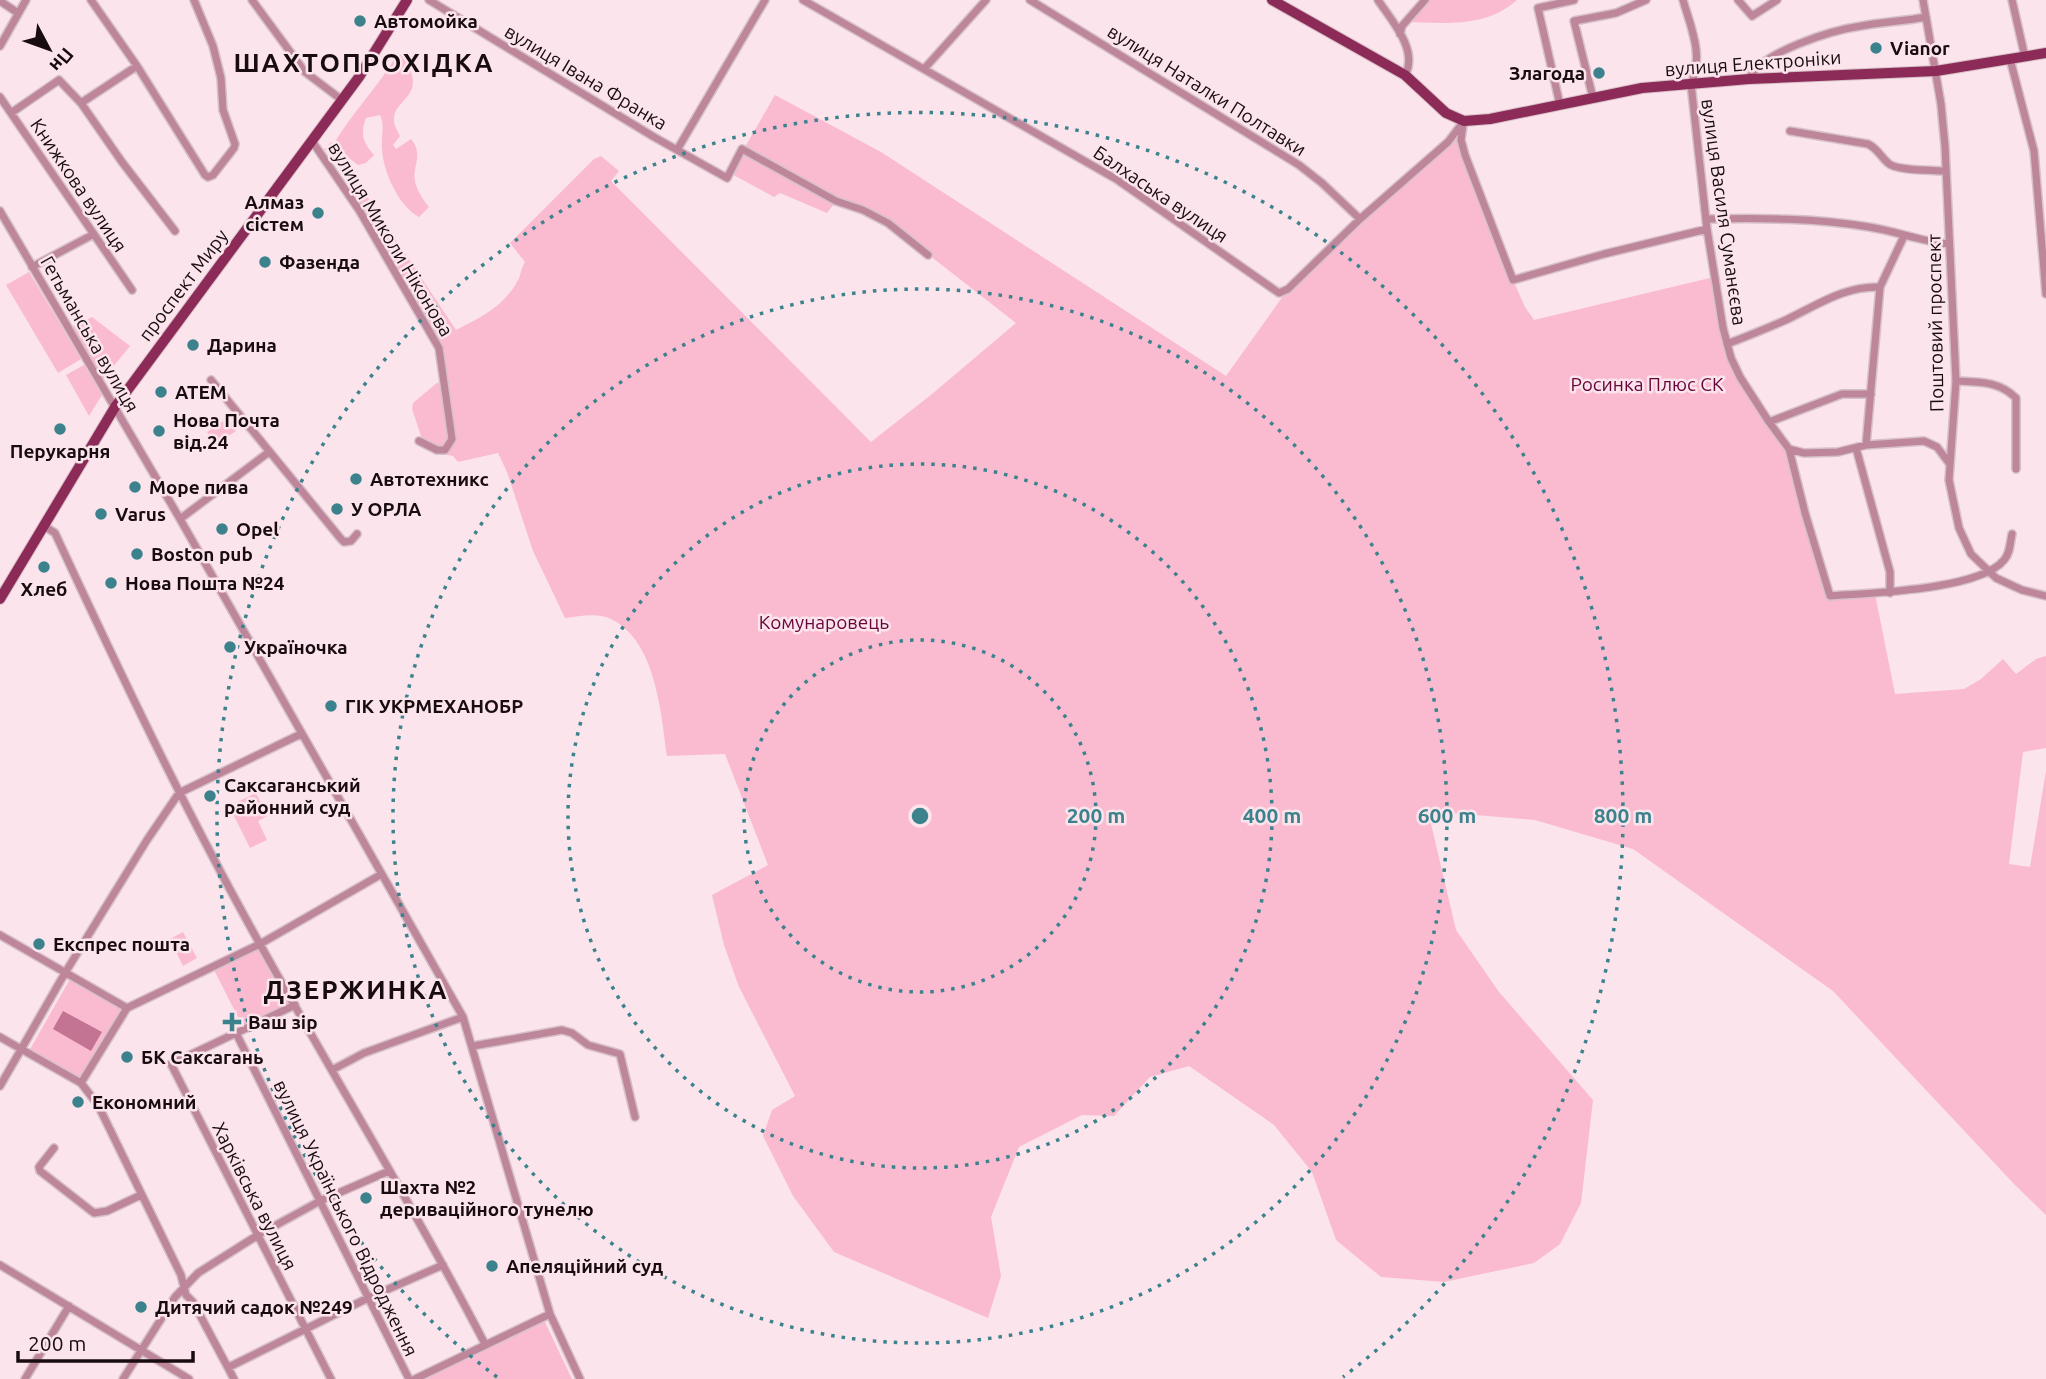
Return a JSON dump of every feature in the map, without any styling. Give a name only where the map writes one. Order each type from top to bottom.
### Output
[{"type":"main road","name":"проспект Миру","points":[[0,599],[115,407],[373,57],[407,0]]},
{"type":"main road","points":[[1272,0],[1405,75],[1446,113],[1464,121]]},
{"type":"main road","name":"вулиця Електроніки","points":[[1464,121],[1490,119],[1642,88],[1749,79],[1936,71],[2046,53]]},
{"type":"street","points":[[0,46],[26,0]]},
{"type":"street","points":[[91,0],[137,66],[205,175],[213,175],[234,148],[234,144],[223,110],[221,78],[213,46],[194,0]]},
{"type":"street","points":[[252,0],[305,72],[342,100]]},
{"type":"street","name":"вулиця Івана Франка","points":[[429,0],[727,178],[742,149],[836,201],[863,210],[888,223],[928,255]]},
{"type":"street","points":[[677,150],[765,0]]},
{"type":"street","name":"Балхаська вулиця","points":[[803,0],[1116,179],[1279,293],[1289,289],[1360,219],[1448,142],[1464,121]]},
{"type":"street","points":[[924,69],[986,0]]},
{"type":"street","name":"вулиця Наталки Полтавки","points":[[1030,0],[1299,165],[1360,219]]},
{"type":"street","points":[[1378,0],[1400,34],[1410,56],[1405,75]]},
{"type":"street","points":[[1400,34],[1402,26],[1425,0]]},
{"type":"street","points":[[1560,105],[1538,8],[1574,0]]},
{"type":"street","points":[[1593,98],[1574,21],[1622,12],[1646,0]]},
{"type":"street","name":"вулиця Василя Суманєєва","points":[[1683,0],[1698,56],[1696,71],[1690,84],[1707,229],[1727,344],[1740,377],[1789,449]]},
{"type":"street","points":[[1738,0],[1752,16],[1777,0]]},
{"type":"street","name":"Поштовий проспект","points":[[1923,0],[1941,104],[1949,244],[1956,381],[1949,481],[1964,542],[1971,554],[1988,572],[2008,585],[2046,596]]},
{"type":"street","points":[[2012,0],[2025,57]]},
{"type":"street","points":[[0,1],[19,13]]},
{"type":"street","points":[[1749,79],[1751,74],[1771,58],[1820,37],[1861,26],[1926,17]]},
{"type":"street","points":[[2010,59],[2034,151],[2046,294]]},
{"type":"street","points":[[81,103],[137,66]]},
{"type":"street","points":[[11,113],[59,80],[81,103],[121,162],[176,231]]},
{"type":"street","name":"Книжкова вулиця","points":[[0,97],[132,290]]},
{"type":"street","points":[[1464,121],[1461,140],[1465,155],[1513,279],[1707,229]]},
{"type":"street","points":[[1790,131],[1867,144],[1876,148],[1889,165],[1896,168],[1944,171]]},
{"type":"street","name":"вулиця Миколи Ніконова","points":[[312,141],[359,210],[439,348],[452,439],[449,446],[438,450],[419,441]]},
{"type":"street","name":"Гетьманська вулиця","points":[[0,211],[180,519],[463,1017],[550,1314],[580,1379]]},
{"type":"street","points":[[1706,219],[1832,222],[1873,227],[1949,244]]},
{"type":"street","points":[[32,267],[94,234]]},
{"type":"street","points":[[1867,445],[1880,286],[1904,236]]},
{"type":"street","points":[[1727,344],[1777,324],[1835,294],[1850,289],[1880,286]]},
{"type":"street","points":[[211,380],[341,540],[351,541],[357,534]]},
{"type":"street","points":[[1956,381],[1998,385],[2016,398],[2016,469]]},
{"type":"street","points":[[1769,422],[1842,394],[1871,394]]},
{"type":"street","points":[[1950,463],[1937,447],[1924,441],[1867,445],[1820,453],[1789,449],[1830,596],[1890,593],[1965,581],[1999,566],[2007,558],[2012,534]]},
{"type":"street","points":[[1856,448],[1890,572],[1890,593]]},
{"type":"street","points":[[180,519],[269,452]]},
{"type":"street","points":[[44,526],[55,533],[179,793],[260,944],[443,1265],[485,1344]]},
{"type":"street","points":[[0,1086],[146,840],[179,793],[301,734]]},
{"type":"street","points":[[81,1083],[127,1008],[260,944],[380,875]]},
{"type":"street","points":[[0,935],[127,1008]]},
{"type":"street","points":[[236,1033],[295,1005]]},
{"type":"street","points":[[332,1070],[364,1053],[463,1017]]},
{"type":"street","points":[[473,1046],[562,1030],[572,1033],[588,1045],[620,1054],[635,1117]]},
{"type":"street","name":"Харківська вулиця","points":[[236,1033],[172,1064],[331,1379]]},
{"type":"street","name":"вулиця Українського Відродження","points":[[236,1033],[409,1379]]},
{"type":"street","points":[[0,1037],[81,1083],[97,1105],[181,1275],[183,1288],[234,1379]]},
{"type":"street","points":[[54,1148],[39,1167],[40,1171],[94,1213],[107,1211],[141,1195]]},
{"type":"street","points":[[123,1379],[183,1288],[198,1273],[258,1235],[320,1201],[389,1171]]},
{"type":"street","points":[[0,1265],[189,1379]]},
{"type":"street","points":[[224,1379],[230,1369],[305,1329],[443,1265]]},
{"type":"street","points":[[25,1379],[69,1306]]},
{"type":"street","points":[[415,1379],[550,1314]]},
{"type":"green space","points":[[1426,0],[1517,0],[1505,9],[1478,20],[1450,23],[1405,22]]},
{"type":"green space","points":[[397,55],[402,55],[413,80],[412,88],[395,113],[394,122],[400,136],[393,145],[396,149],[411,139],[416,147],[416,185],[429,207],[419,217],[405,205],[388,177],[383,156],[383,127],[380,115],[366,118],[364,124],[364,138],[374,155],[366,163],[358,165],[354,162],[336,140]]},
{"type":"green space","points":[[775,95],[881,152],[1226,376],[1288,289],[1448,142],[1464,121],[1461,140],[1513,280],[1534,320],[1714,277],[1732,358],[1789,449],[1830,596],[1875,594],[1895,694],[1964,689],[1981,679],[2003,659],[2016,674],[2036,659],[2046,656],[2046,748],[2023,752],[2009,864],[2030,867],[2046,771],[2046,1215],[1833,991],[1633,849],[1535,820],[1428,811],[1456,930],[1499,992],[1593,1100],[1581,1203],[1560,1244],[1534,1263],[1444,1282],[1381,1277],[1336,1240],[1312,1172],[1274,1125],[1189,1066],[1150,1077],[1114,1116],[1082,1115],[1019,1147],[991,1217],[1001,1276],[988,1318],[834,1252],[793,1196],[763,1136],[772,1110],[795,1096],[739,987],[724,945],[712,895],[768,865],[725,754],[667,756],[654,680],[639,645],[627,631],[608,618],[589,615],[565,618],[533,551],[498,453],[458,462],[453,456],[438,453],[446,452],[455,439],[442,347],[348,185],[351,181],[331,150],[324,150],[331,142],[456,330],[490,311],[512,291],[525,262],[510,243],[594,159],[601,156],[619,171],[611,181],[871,442],[1016,323],[888,223],[836,201],[827,213],[780,193],[774,197],[730,173]]},
{"type":"green space","points":[[29,272],[81,359],[58,373],[6,285]]},
{"type":"green space","points":[[92,317],[130,346],[100,383],[68,329]]},
{"type":"green space","points":[[84,365],[102,395],[89,416],[66,375]]},
{"type":"green space","points":[[438,382],[447,407],[449,423],[448,439],[444,447],[422,439],[412,409],[413,403]]},
{"type":"green space","points":[[228,418],[236,431],[215,445],[207,432]]},
{"type":"green space","points":[[256,793],[267,816],[258,821],[267,840],[250,848],[229,806]]},
{"type":"green space","points":[[183,932],[197,958],[183,966],[170,939]]},
{"type":"green space","points":[[259,949],[290,1000],[289,1004],[243,1027],[214,970]]},
{"type":"green space","points":[[70,979],[123,1009],[81,1081],[29,1051]]},
{"type":"green space","points":[[544,1320],[572,1379],[422,1379]]},
{"type":"shaded area","points":[[63,1011],[102,1032],[91,1051],[53,1029]]},
{"type":"place","name":"Автомойка","points":[[360,21]]},
{"type":"place","name":"Vianor","points":[[1876,48]]},
{"type":"place","name":"Злагода","points":[[1599,73]]},
{"type":"place","name":"Алмаз сістем","points":[[318,213]]},
{"type":"place","name":"Фазенда","points":[[265,262]]},
{"type":"place","name":"Дарина","points":[[193,345]]},
{"type":"place","name":"АТЕМ","points":[[161,392]]},
{"type":"place","name":"Перукарня","points":[[60,429]]},
{"type":"place","name":"Нова Почта від.24","points":[[159,431]]},
{"type":"place","name":"Автотехникс","points":[[356,479]]},
{"type":"place","name":"Море пива","points":[[135,487]]},
{"type":"place","name":"У ОРЛА","points":[[337,509]]},
{"type":"place","name":"Varus","points":[[101,514]]},
{"type":"place","name":"Opel","points":[[222,529]]},
{"type":"place","name":"Boston pub","points":[[137,554]]},
{"type":"place","name":"Хлеб","points":[[44,567]]},
{"type":"place","name":"Нова Пошта №24","points":[[111,583]]},
{"type":"place","name":"Україночка","points":[[230,647]]},
{"type":"place","name":"ГІК УКРМЕХАНОБР","points":[[331,706]]},
{"type":"place","name":"Саксаганський районний суд","points":[[210,796]]},
{"type":"place","name":"Експрес пошта","points":[[39,944]]},
{"type":"place","name":"Ваш зір","points":[[232,1022]]},
{"type":"place","name":"БК Саксагань","points":[[127,1057]]},
{"type":"place","name":"Економний","points":[[78,1102]]},
{"type":"place","name":"Шахта №2 дериваційного тунелю","points":[[366,1198]]},
{"type":"place","name":"Апеляційний суд","points":[[492,1266]]},
{"type":"place","name":"Дитячий садок №249","points":[[141,1307]]},
{"type":"district","name":"ШАХТОПРОХІДКА","points":[[364,63]]},
{"type":"district","name":"ДЗЕРЖИНКА","points":[[356,990]]},
{"type":"park label","name":"Росинка Плюс СК","points":[[1647,384]]},
{"type":"park label","name":"Комунаровець","points":[[824,622]]}]
